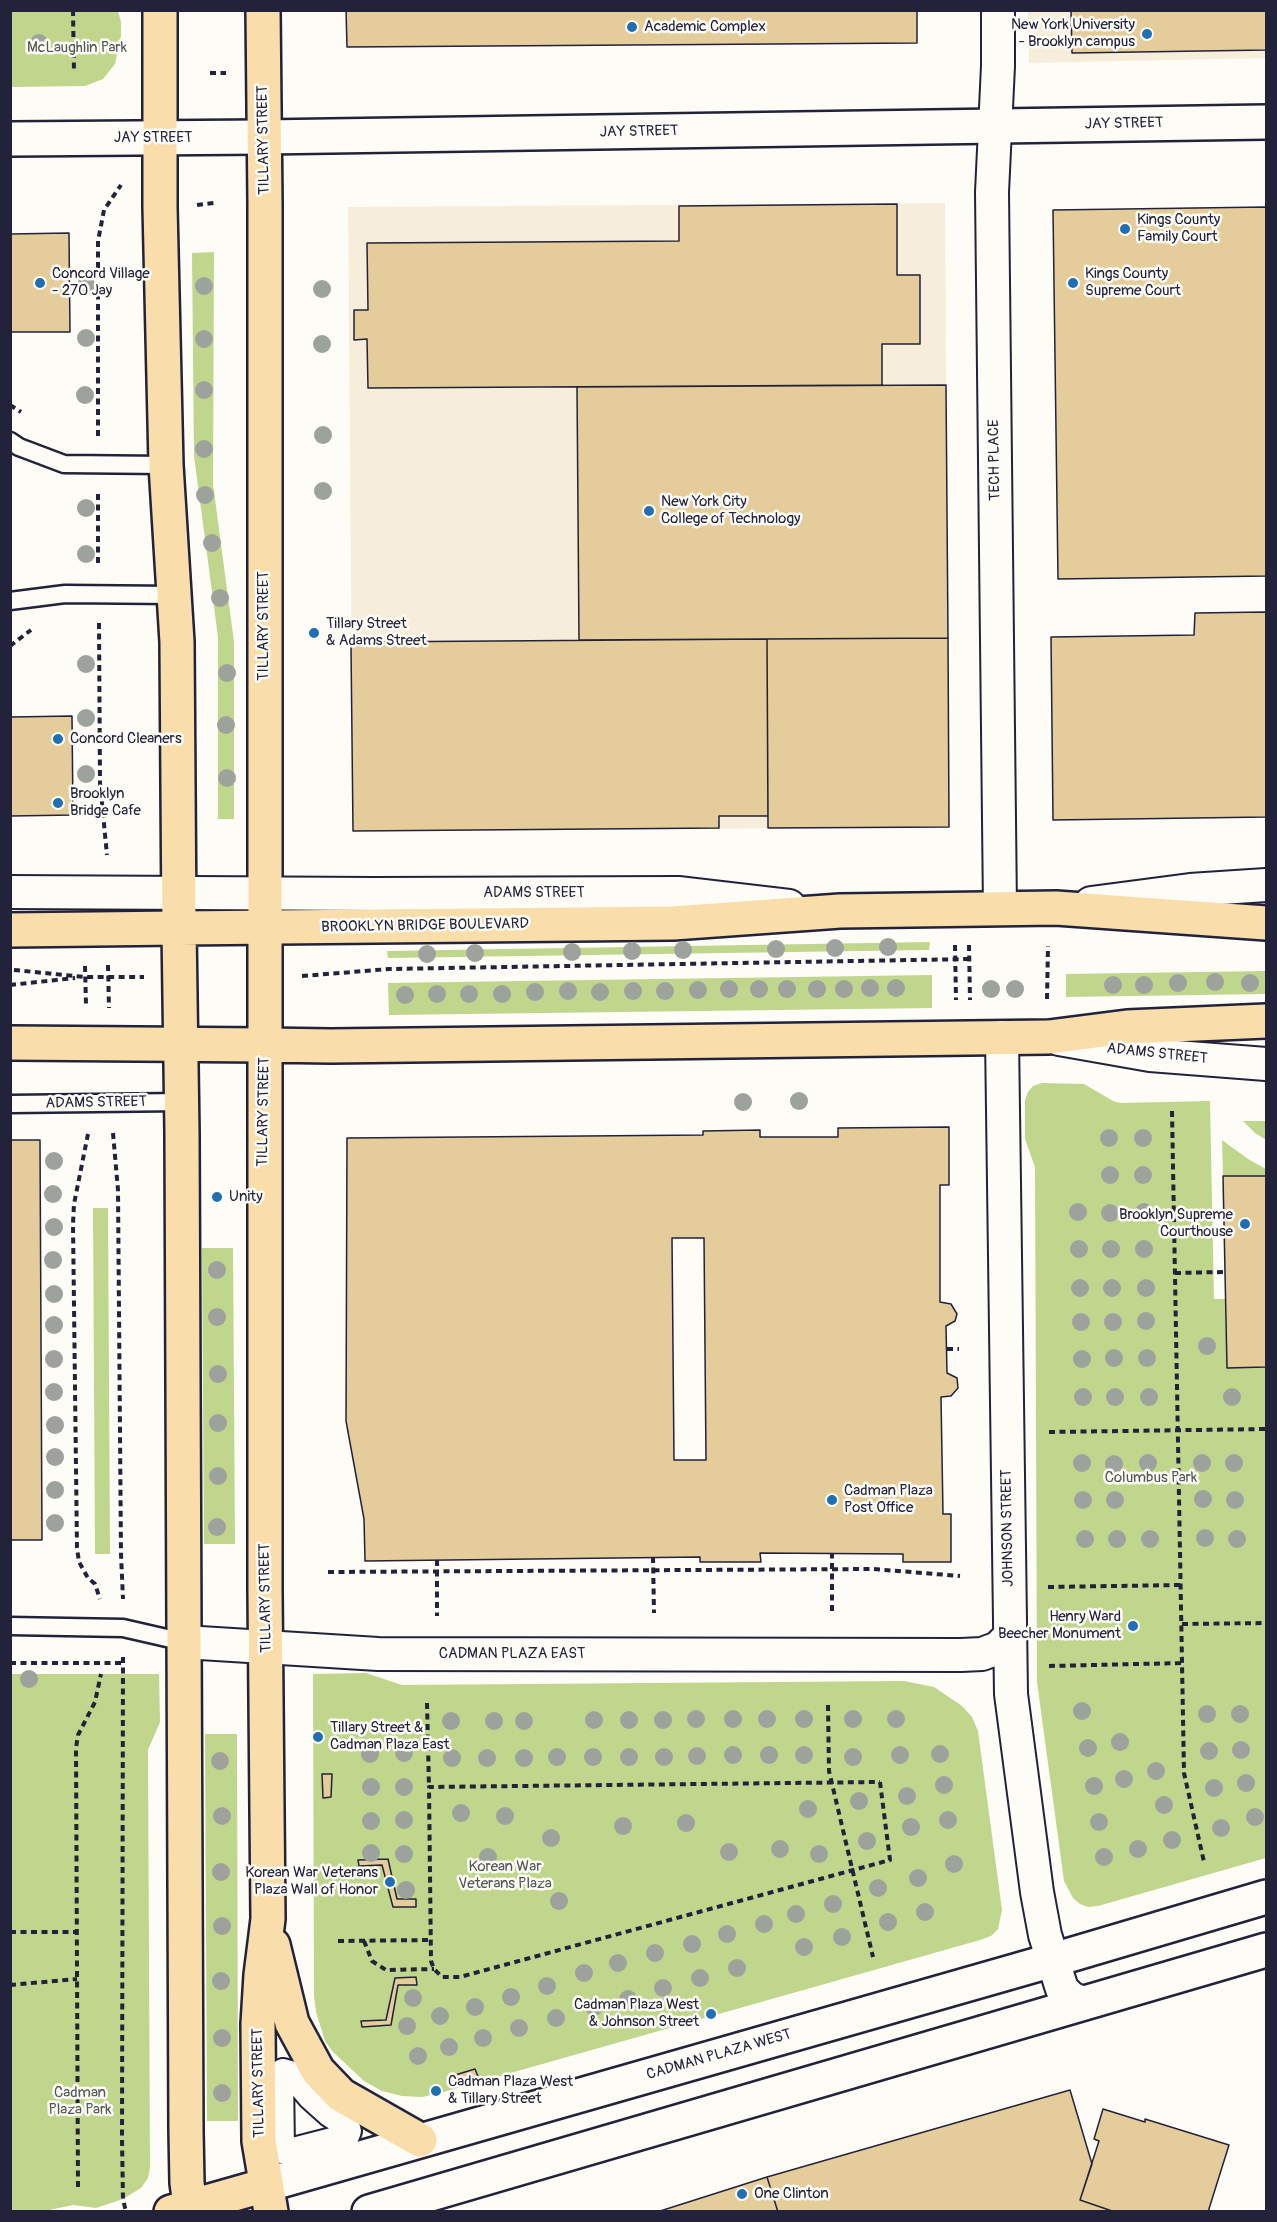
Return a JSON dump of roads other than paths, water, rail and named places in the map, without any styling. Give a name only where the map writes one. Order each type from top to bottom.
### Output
[{"type":"main road","points":[[160,10],[159,138],[167,512],[175,594],[182,1044],[186,1901],[184,2210]]},
{"type":"main road","name":"TILLARY STREET","points":[[263,10],[266,927],[264,1169],[268,1919],[258,2024],[259,2141],[269,2198]]},
{"type":"main road","name":"JAY STREET","points":[[10,139],[1266,122]]},
{"type":"main road","name":"ADAMS STREET","points":[[840,912],[1000,909],[1052,923],[1266,923]]},
{"type":"main road","name":"BROOKLYN BRIDGE BOULEVARD","points":[[10,930],[673,923],[840,912]]},
{"type":"main road","name":"ADAMS STREET","points":[[10,1043],[331,1046],[1002,1037],[1048,1021],[1127,1027],[1266,1021]]},
{"type":"main road","name":"CADMAN PLAZA WEST","points":[[184,2210],[269,2198],[420,2140],[1266,1897]]},
{"type":"main road","points":[[268,1919],[292,2023],[314,2065],[341,2095],[420,2140]]},
{"type":"main road","points":[[369,2211],[1266,1950]]},
{"type":"street","name":"TECH PLACE","points":[[998,10],[992,215],[1000,909]]},
{"type":"street","name":"ADAMS STREET","points":[[1052,923],[1190,890],[1266,885]]},
{"type":"street","name":"ADAMS STREET","points":[[10,892],[678,893],[840,912]]},
{"type":"street","name":"ADAMS STREET","points":[[1048,1021],[1150,1055],[1266,1064]]},
{"type":"street","name":"JOHNSON STREET","points":[[1002,1037],[1010,1636],[1015,1730],[1036,1892],[1062,1989],[1071,1998],[1083,2003]]},
{"type":"street","name":"CADMAN PLAZA EAST","points":[[184,1642],[378,1654],[961,1655],[982,1654],[998,1648],[1010,1636]]},
{"type":"lane","points":[[10,441],[19,447],[64,464],[166,465]]},
{"type":"lane","points":[[10,601],[65,594],[175,594]]},
{"type":"lane","name":"ADAMS STREET","points":[[10,1104],[182,1102]]},
{"type":"lane","name":"CADMAN PLAZA EAST","points":[[10,1626],[123,1628],[184,1642]]},
{"type":"place","name":"Academic Complex","points":[[632,27]]},
{"type":"place","name":"New York University - Brooklyn campus","points":[[1147,34]]},
{"type":"place","name":"Kings County Family Court","points":[[1125,229]]},
{"type":"place","name":"Concord Village - 270 Jay","points":[[40,283]]},
{"type":"place","name":"Kings County Supreme Court","points":[[1073,283]]},
{"type":"place","name":"New York City College of Technology","points":[[649,511]]},
{"type":"place","name":"Tillary Street & Adams Street","points":[[314,633]]},
{"type":"place","name":"Concord Cleaners","points":[[58,739]]},
{"type":"place","name":"Brooklyn Bridge Cafe","points":[[58,803]]},
{"type":"place","name":"Unity","points":[[217,1197]]},
{"type":"place","name":"Brooklyn Supreme Courthouse","points":[[1245,1224]]},
{"type":"place","name":"Cadman Plaza Post Office","points":[[832,1500]]},
{"type":"place","name":"Henry Ward Beecher Monument","points":[[1133,1626]]},
{"type":"place","name":"Tillary Street & Cadman Plaza East","points":[[318,1737]]},
{"type":"place","name":"Korean War Veterans Plaza Wall of Honor","points":[[390,1882]]},
{"type":"place","name":"Cadman Plaza West & Johnson Street","points":[[711,2014]]},
{"type":"place","name":"Cadman Plaza West & Tillary Street","points":[[436,2091]]},
{"type":"place","name":"One Clinton","points":[[742,2194]]},
{"type":"park label","name":"McLaughlin Park","points":[[77,48]]},
{"type":"park label","name":"Columbus Park","points":[[1151,1478]]},
{"type":"park label","name":"Korean War Veterans Plaza","points":[[505,1876]]},
{"type":"park label","name":"Cadman Plaza Park","points":[[80,2102]]}]
